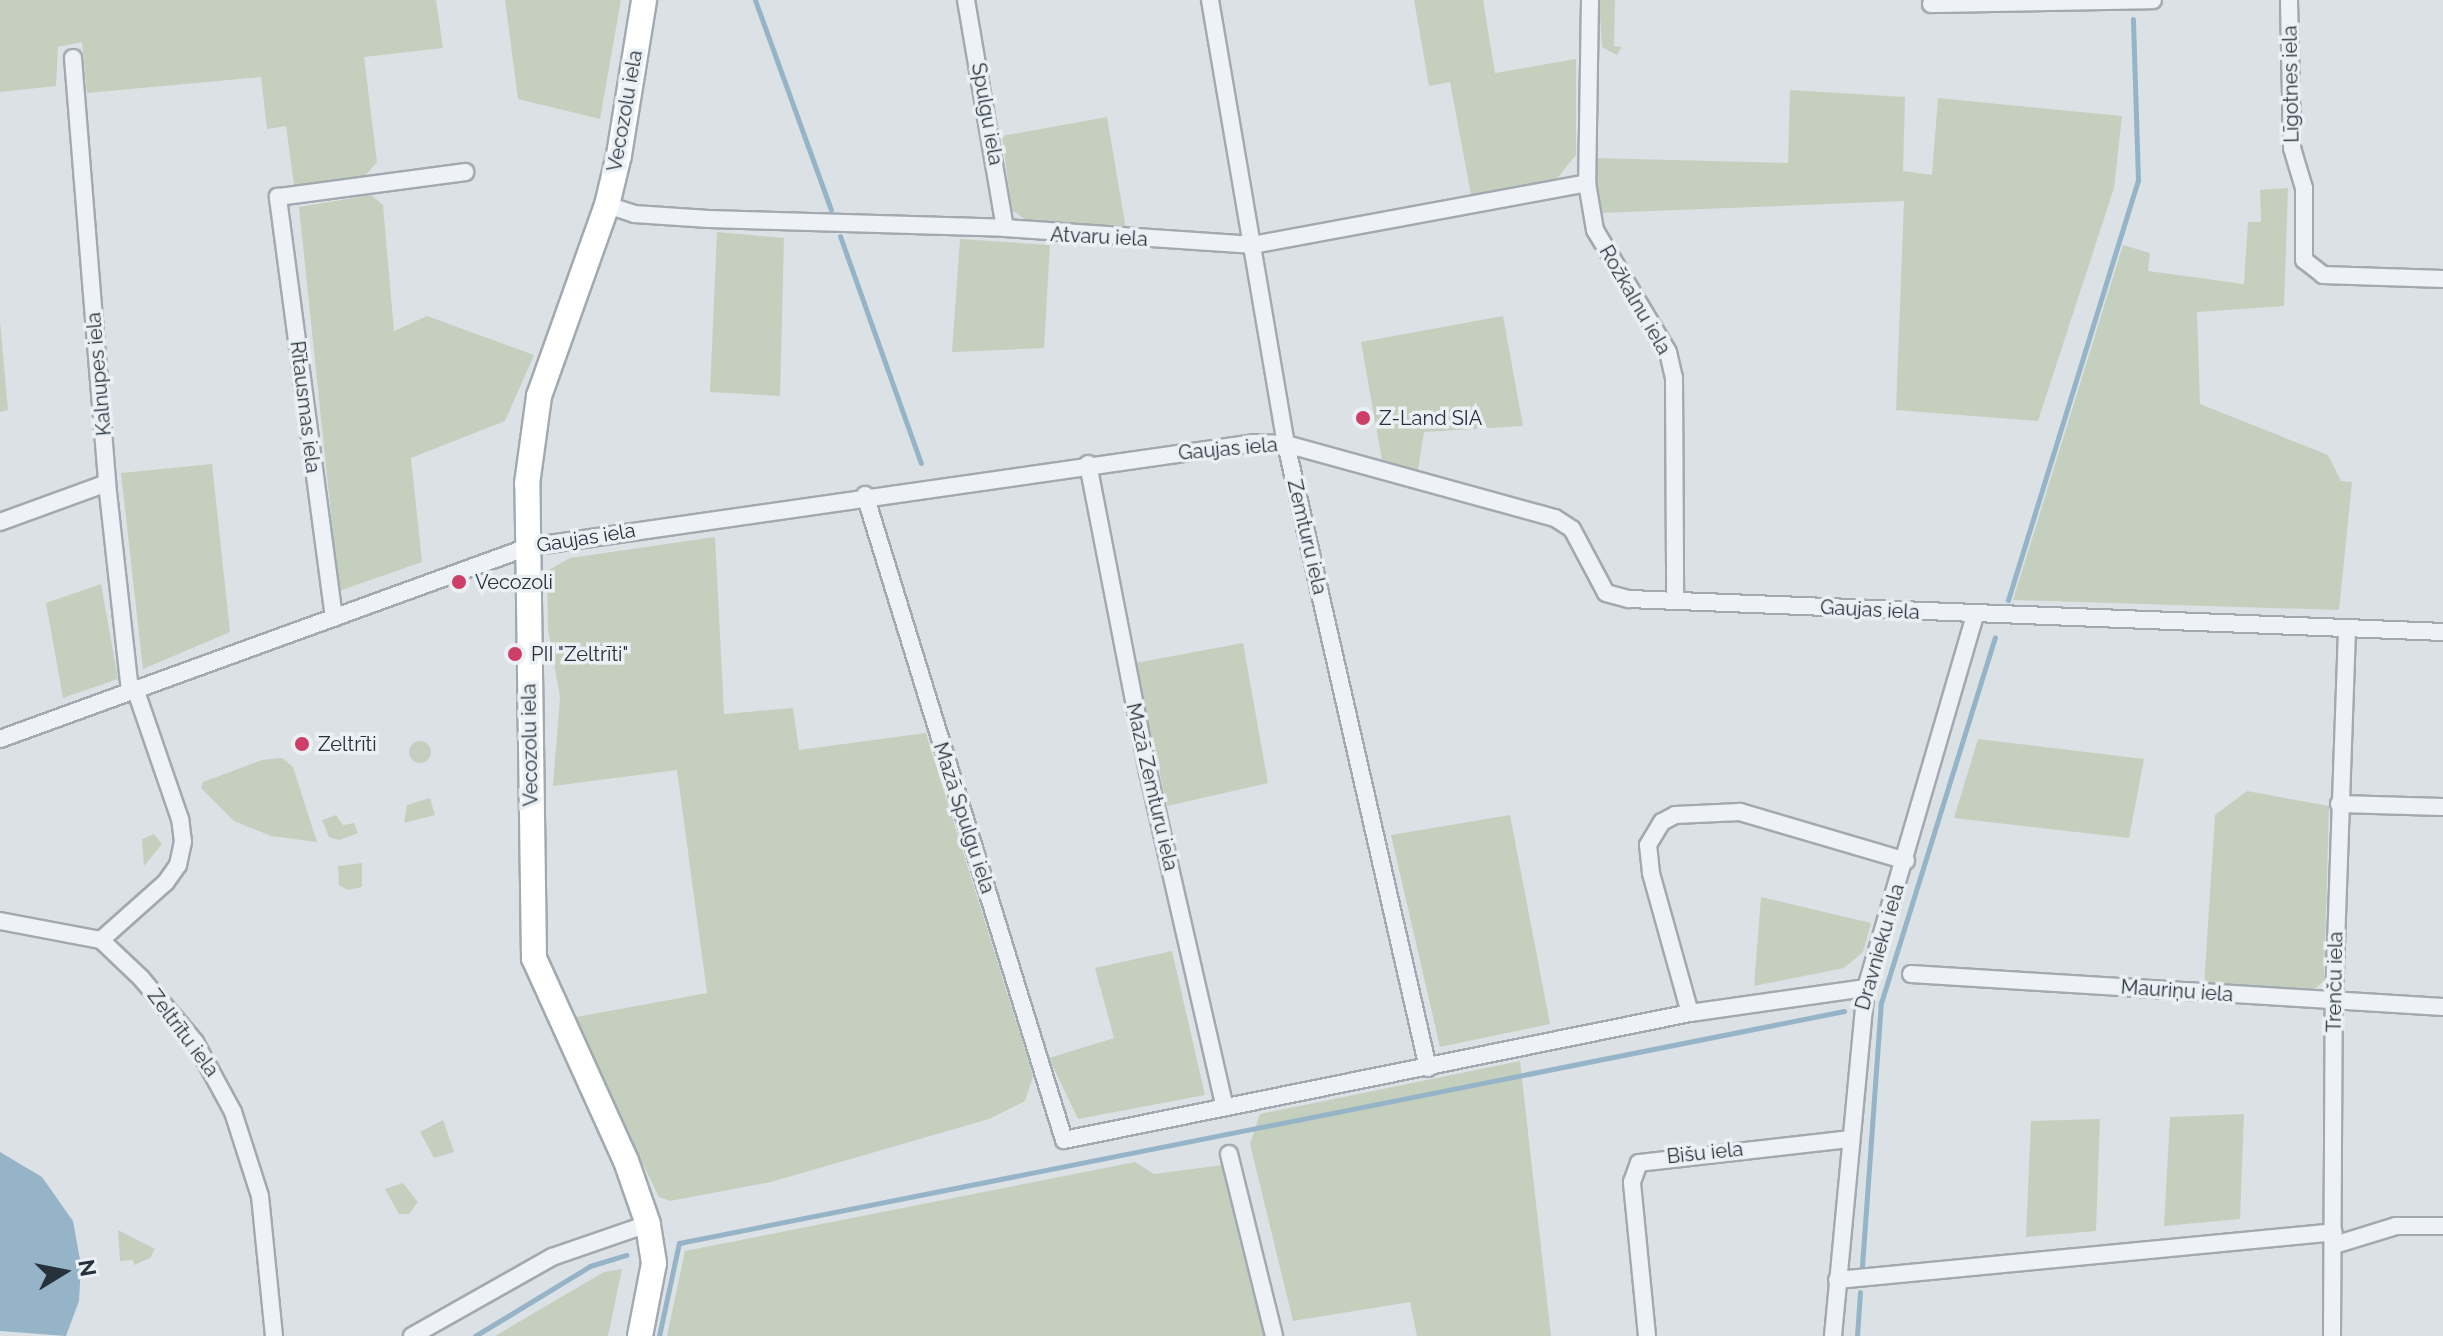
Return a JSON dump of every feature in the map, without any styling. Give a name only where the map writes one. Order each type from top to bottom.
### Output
[{"type":"street","name":"Vecozolu iela","points":[[640,1336],[654,1263],[648,1224],[626,1161],[534,958],[528,547],[530,441],[539,396],[607,205],[644,0]]},
{"type":"street","name":"Spulgu iela","points":[[966,0],[1005,228]]},
{"type":"street","name":"Zemturu iela","points":[[1210,0],[1286,444],[1428,1068]]},
{"type":"street","name":"Rožkalnu iela","points":[[1590,0],[1587,183],[1595,230],[1668,352],[1674,378],[1675,601]]},
{"type":"street","points":[[1931,4],[2153,0]]},
{"type":"street","name":"Līgotnes iela","points":[[2289,0],[2292,148],[2304,188],[2304,260],[2323,275],[2443,279]]},
{"type":"street","name":"Kalnupes iela","points":[[73,58],[107,483],[133,689],[180,819],[183,842],[178,865],[166,882],[101,940]]},
{"type":"street","name":"Rītausmas iela","points":[[334,618],[278,197],[465,172]]},
{"type":"street","name":"Atvaru iela","points":[[607,205],[634,214],[709,219],[1005,228],[1253,245],[1587,183]]},
{"type":"street","name":"Gaujas iela","points":[[0,739],[528,547],[865,495],[1254,443],[1286,444],[1555,518],[1572,529],[1606,593],[1675,601],[1975,615],[2443,632]]},
{"type":"street","name":"Mazā Zemturu iela","points":[[1088,464],[1141,743],[1225,1107]]},
{"type":"street","points":[[0,522],[107,483]]},
{"type":"street","name":"Mazā Spulgu iela","points":[[865,495],[1064,1140],[1225,1107]]},
{"type":"street","name":"Dravnieku iela","points":[[1833,1336],[1866,988],[1906,861],[1975,615]]},
{"type":"street","name":"Trenču iela","points":[[2332,1336],[2334,1002],[2347,628]]},
{"type":"street","points":[[2339,804],[2443,807]]},
{"type":"street","points":[[1690,1013],[1651,873],[1648,845],[1662,822],[1675,815],[1740,812],[1906,861]]},
{"type":"street","points":[[0,921],[101,940]]},
{"type":"street","name":"Zeltrītu iela","points":[[101,940],[186,1031],[233,1112],[266,1224],[274,1336]]},
{"type":"street","name":"Mauriņu iela","points":[[1911,974],[2443,1007]]},
{"type":"street","points":[[1225,1107],[1690,1013],[1866,988]]},
{"type":"street","name":"Bišu iela","points":[[1647,1336],[1632,1182],[1639,1163],[1850,1139]]},
{"type":"street","points":[[1229,1154],[1274,1336]]},
{"type":"street","points":[[412,1336],[552,1257],[648,1224]]},
{"type":"street","points":[[1837,1280],[2334,1238],[2391,1226],[2443,1226]]},
{"type":"green space","points":[[0,0],[436,0],[443,48],[364,57],[377,162],[364,177],[294,185],[286,126],[267,129],[261,77],[87,93],[82,42],[58,47],[56,86],[0,92]]},
{"type":"green space","points":[[505,0],[621,0],[600,119],[518,99]]},
{"type":"green space","points":[[1414,0],[1483,0],[1495,73],[1576,59],[1576,155],[1554,182],[1471,195],[1450,82],[1429,86]]},
{"type":"green space","points":[[1599,0],[1615,0],[1614,46],[1622,47],[1617,55],[1602,47]]},
{"type":"green space","points":[[1790,90],[1905,97],[1903,171],[1932,175],[1938,98],[2122,116],[2114,188],[2038,421],[1896,410],[1904,201],[1600,213],[1594,158],[1788,163]]},
{"type":"green space","points":[[1107,117],[1126,229],[1030,223],[1012,210],[1002,136]]},
{"type":"green space","points":[[2288,188],[2284,306],[2197,312],[2200,404],[2328,455],[2341,481],[2352,482],[2339,610],[2013,600],[2123,245],[2150,253],[2148,271],[2244,284],[2248,222],[2261,222],[2260,190]]},
{"type":"green space","points":[[371,195],[383,205],[394,331],[427,316],[534,355],[505,421],[411,458],[422,562],[339,591],[299,207]]},
{"type":"green space","points":[[717,232],[784,238],[780,396],[710,392]]},
{"type":"green space","points":[[960,239],[1050,245],[1044,348],[952,352]]},
{"type":"green space","points":[[1503,316],[1523,426],[1424,432],[1418,470],[1382,460],[1361,342]]},
{"type":"green space","points":[[0,321],[8,410],[0,412]]},
{"type":"green space","points":[[212,464],[230,632],[143,669],[121,473]]},
{"type":"green space","points":[[715,537],[724,714],[793,708],[799,750],[926,733],[1033,1076],[1025,1101],[989,1119],[771,1182],[670,1201],[659,1197],[571,1018],[707,993],[677,770],[553,786],[560,697],[548,629],[547,571],[570,558]]},
{"type":"green space","points":[[101,584],[118,679],[63,698],[46,603]]},
{"type":"green space","points":[[1243,643],[1268,783],[1167,806],[1135,663]]},
{"type":"green space","points":[[1978,739],[2144,759],[2129,838],[1954,818]]},
{"type":"green space","points":[[420,741],[428,744],[431,752],[428,760],[420,763],[412,760],[409,752],[412,744]]},
{"type":"green space","points":[[282,758],[293,767],[317,842],[271,836],[234,821],[201,788],[203,782],[262,760]]},
{"type":"green space","points":[[2247,791],[2329,806],[2324,981],[2308,995],[2204,988],[2215,815]]},
{"type":"green space","points":[[430,798],[435,815],[404,823],[407,805]]},
{"type":"green space","points":[[336,815],[343,825],[354,823],[358,833],[339,840],[329,837],[322,820]]},
{"type":"green space","points":[[1510,815],[1550,1024],[1440,1047],[1391,835]]},
{"type":"green space","points":[[154,834],[162,844],[144,866],[142,839]]},
{"type":"green space","points":[[362,863],[362,887],[348,890],[339,885],[338,866]]},
{"type":"green space","points":[[1761,897],[1871,923],[1863,952],[1844,968],[1754,986]]},
{"type":"green space","points":[[1172,951],[1205,1095],[1078,1119],[1049,1058],[1114,1038],[1095,968]]},
{"type":"green space","points":[[1520,1061],[1551,1336],[1417,1336],[1410,1302],[1293,1321],[1250,1144],[1260,1114]]},
{"type":"green space","points":[[2244,1114],[2240,1219],[2164,1226],[2170,1117]]},
{"type":"green space","points":[[2100,1119],[2096,1231],[2026,1237],[2031,1121]]},
{"type":"green space","points":[[443,1120],[454,1152],[434,1158],[420,1132]]},
{"type":"green space","points":[[1135,1162],[1154,1174],[1223,1165],[1264,1336],[667,1336],[685,1251]]},
{"type":"green space","points":[[403,1183],[418,1202],[409,1214],[399,1214],[385,1189]]},
{"type":"green space","points":[[118,1230],[155,1249],[150,1258],[134,1265],[133,1260],[120,1261]]},
{"type":"green space","points":[[622,1269],[608,1336],[495,1336],[604,1272]]},
{"type":"water","points":[[0,1152],[42,1177],[73,1221],[81,1265],[79,1301],[66,1336],[0,1331]]},
{"type":"waterway","points":[[755,0],[831,210]]},
{"type":"waterway","points":[[2008,600],[2138,180],[2133,19]]},
{"type":"waterway","points":[[840,236],[921,463]]},
{"type":"waterway","points":[[1862,1266],[1881,1003],[1995,637]]},
{"type":"waterway","points":[[659,1336],[679,1243],[1844,1011]]},
{"type":"waterway","points":[[475,1336],[590,1266],[626,1255]]},
{"type":"waterway","points":[[1857,1336],[1860,1292]]},
{"type":"place","name":"Z-Land SIA","points":[[1363,418]]},
{"type":"place","name":"Vecozoli","points":[[459,582]]},
{"type":"place","name":"PII \"Zeltrīti\"","points":[[515,654]]},
{"type":"place","name":"Zeltrīti","points":[[302,744]]}]
